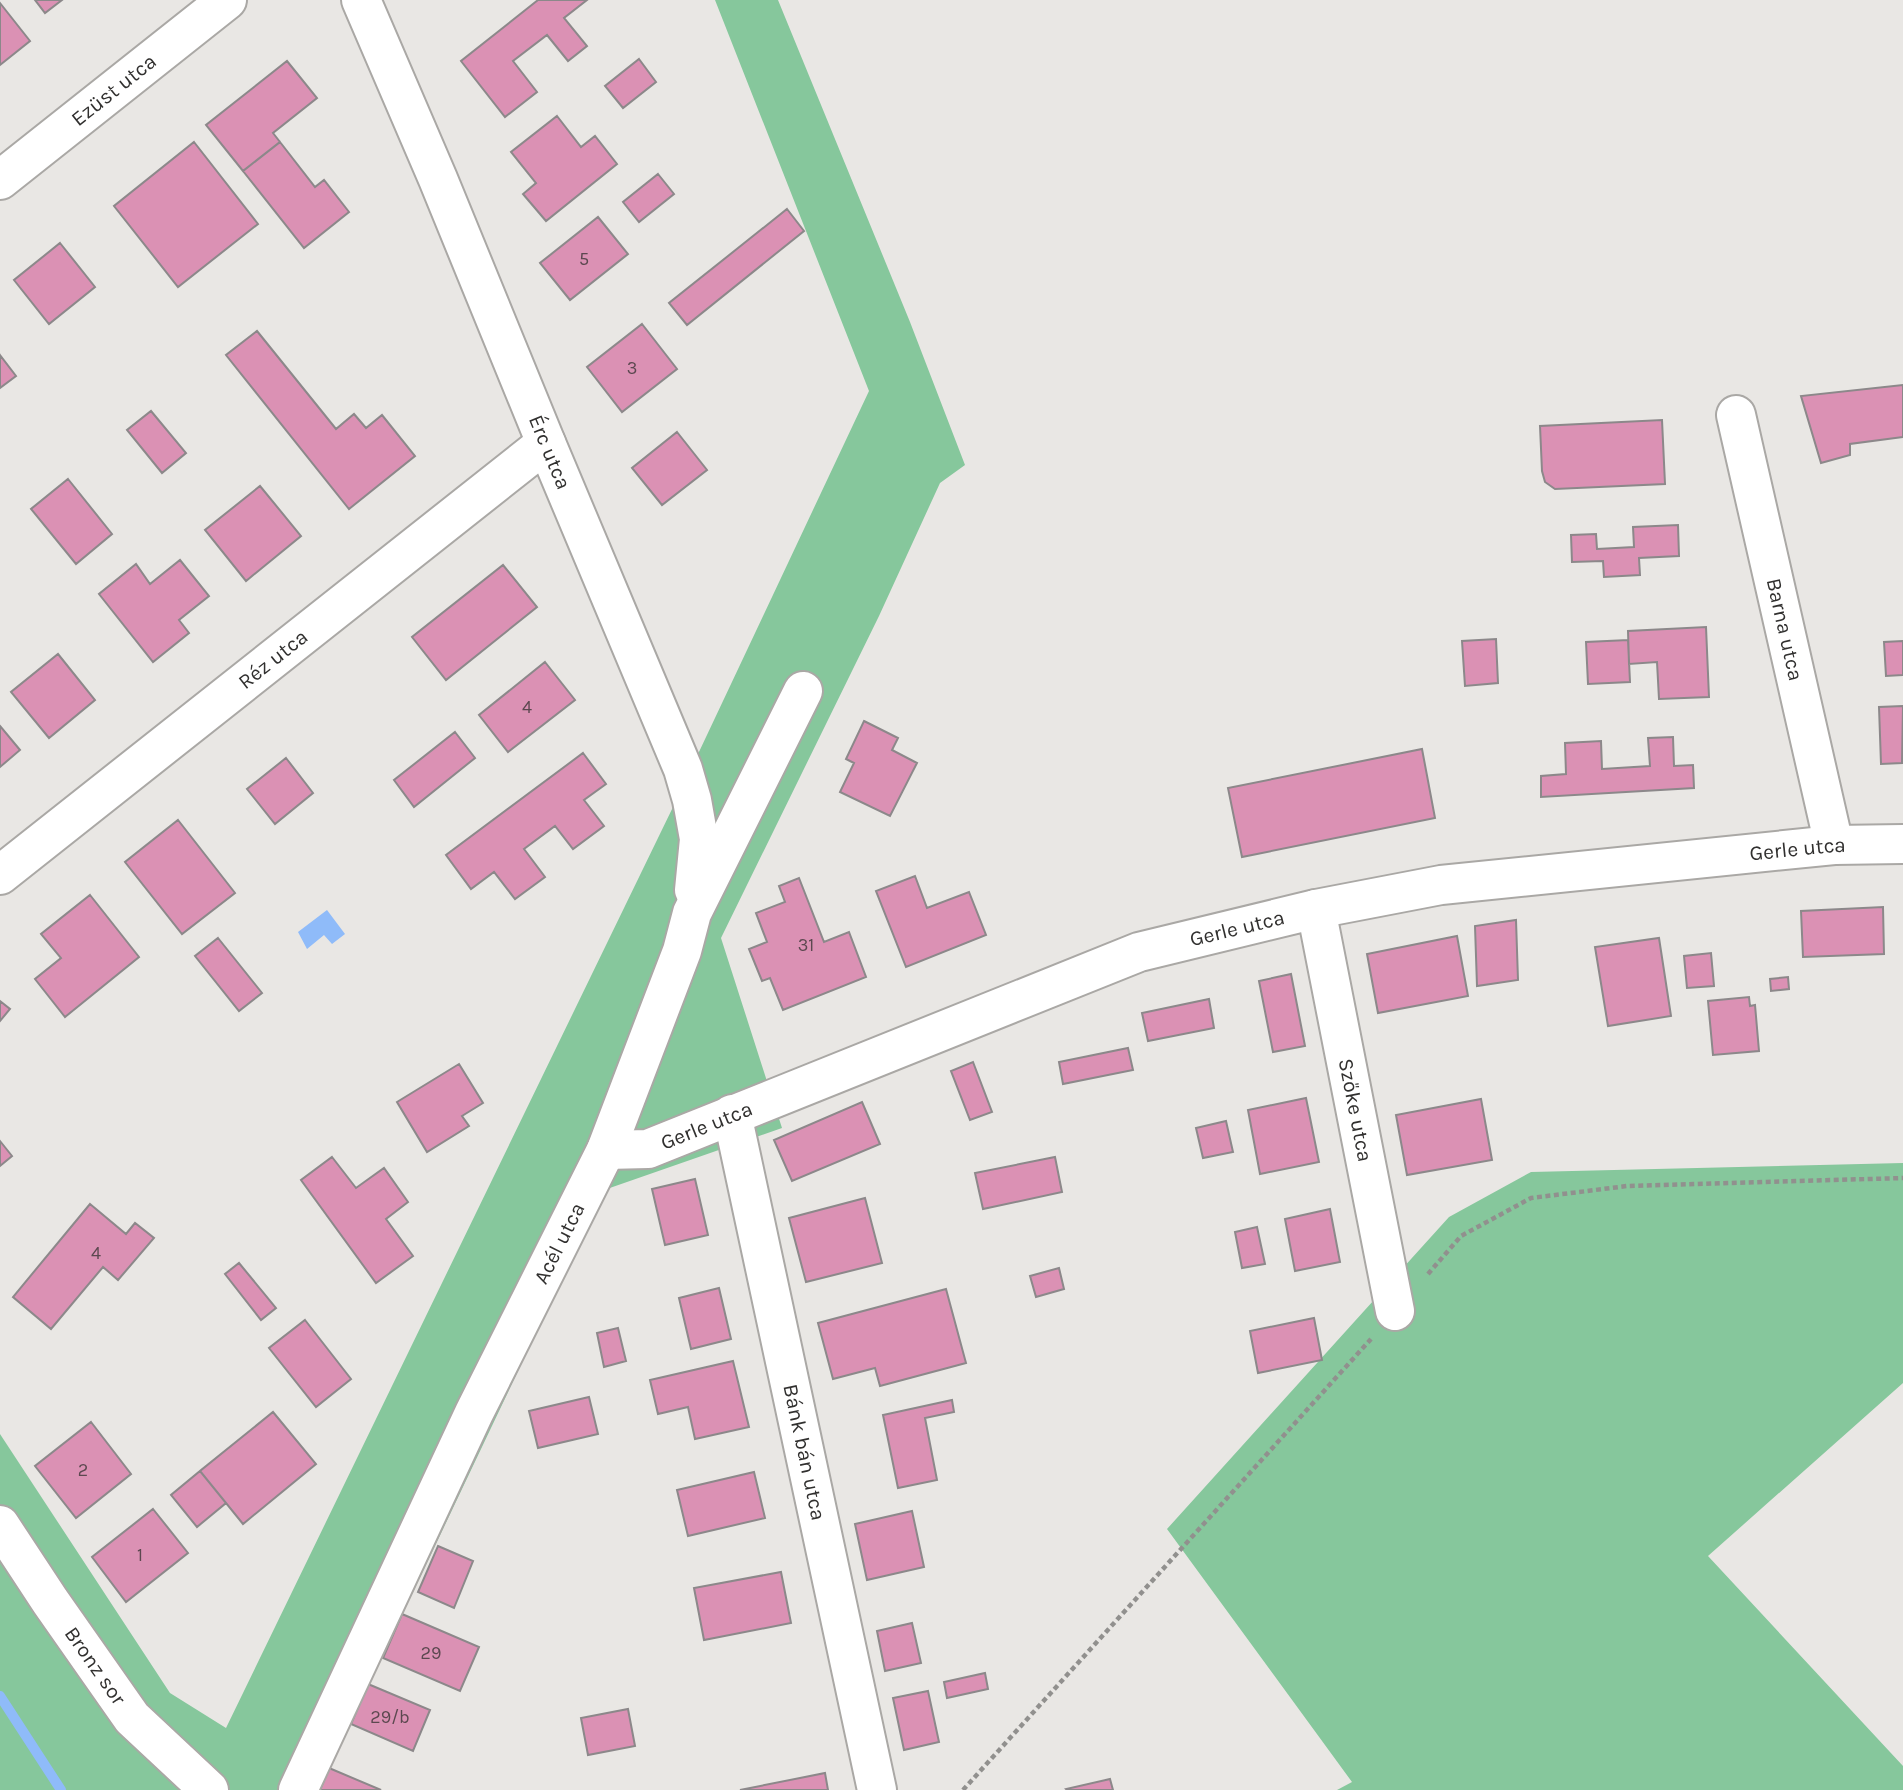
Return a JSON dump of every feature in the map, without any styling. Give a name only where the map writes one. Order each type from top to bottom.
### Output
[{"type":"street","name":"Ezüst utca","points":[[0,180],[227,0]]},
{"type":"street","name":"Érc utca","points":[[361,0],[683,769],[699,839],[692,913]]},
{"type":"street","name":"Barna utca","points":[[1737,415],[1834,845]]},
{"type":"street","name":"Réz utca","points":[[0,875],[545,443]]},
{"type":"street","name":"Acél utca","points":[[298,1790],[474,1413],[606,1150],[682,951],[692,913],[803,691]]},
{"type":"street","name":"Gerle utca","points":[[606,1150],[648,1149],[1139,951],[1316,909],[1441,884],[1834,845],[1903,844]]},
{"type":"street","name":"Szőke utca","points":[[1316,909],[1395,1311]]},
{"type":"street","name":"Bánk bán utca","points":[[732,1114],[877,1790]]},
{"type":"street","name":"Bronz sor","points":[[0,1525],[132,1718],[209,1790]]},
{"type":"path","points":[[964,1790],[1461,1236],[1531,1198],[1628,1186],[1903,1178]]},
{"type":"green space","points":[[715,0],[778,0],[910,322],[965,465],[940,483],[879,616],[721,938],[782,1128],[604,1190],[319,1790],[0,1790],[0,1434],[170,1693],[226,1728],[674,805],[869,391]]},
{"type":"green space","points":[[1903,1163],[1903,1383],[1708,1556],[1903,1766],[1903,1790],[1337,1790],[1352,1782],[1167,1529],[1449,1217],[1531,1172]]},
{"type":"water","points":[[327,910],[345,934],[332,944],[324,935],[307,949],[298,932]]},
{"type":"building","points":[[35,0],[62,0],[45,13]]},
{"type":"building","points":[[538,0],[587,0],[564,18],[587,46],[568,61],[547,35],[513,61],[537,92],[505,117],[461,61]]},
{"type":"building","points":[[0,3],[30,41],[0,65]]},
{"type":"building","points":[[639,59],[656,82],[623,108],[605,86]]},
{"type":"building","points":[[287,61],[317,98],[273,133],[280,142],[243,171],[206,125]]},
{"type":"building","points":[[557,116],[581,147],[595,136],[617,164],[546,221],[523,194],[536,183],[511,152]]},
{"type":"building","points":[[194,142],[258,224],[178,287],[114,206]]},
{"type":"building","points":[[280,142],[315,187],[324,180],[349,212],[304,248],[243,171]]},
{"type":"building","points":[[658,174],[674,194],[639,222],[623,202]]},
{"type":"building","points":[[787,209],[804,231],[687,325],[669,303]]},
{"type":"building","points":[[598,217],[628,254],[570,300],[540,263]]},
{"type":"building","points":[[60,243],[95,287],[49,324],[14,280]]},
{"type":"building","points":[[642,324],[677,369],[622,412],[587,367]]},
{"type":"building","points":[[257,331],[336,429],[354,414],[366,428],[382,415],[415,456],[349,509],[226,355]]},
{"type":"building","points":[[0,355],[16,376],[0,388]]},
{"type":"building","points":[[1903,385],[1903,437],[1850,444],[1850,455],[1821,463],[1801,396]]},
{"type":"building","points":[[151,411],[186,453],[162,473],[127,430]]},
{"type":"building","points":[[1662,420],[1665,484],[1555,489],[1545,482],[1540,426]]},
{"type":"building","points":[[677,432],[707,470],[662,505],[632,468]]},
{"type":"building","points":[[68,479],[112,534],[76,564],[31,509]]},
{"type":"building","points":[[260,486],[301,536],[246,581],[205,530]]},
{"type":"building","points":[[1678,525],[1679,556],[1639,558],[1640,575],[1604,577],[1603,561],[1572,562],[1571,535],[1596,534],[1597,549],[1634,547],[1633,527]]},
{"type":"building","points":[[180,560],[209,596],[179,620],[189,633],[153,662],[99,594],[136,564],[150,584]]},
{"type":"building","points":[[503,565],[537,607],[446,680],[412,637]]},
{"type":"building","points":[[1706,627],[1709,697],[1659,699],[1657,662],[1629,664],[1628,631]]},
{"type":"building","points":[[1496,639],[1498,683],[1465,686],[1462,641]]},
{"type":"building","points":[[1628,640],[1630,682],[1588,684],[1586,642]]},
{"type":"building","points":[[1903,641],[1903,675],[1886,676],[1884,642]]},
{"type":"building","points":[[58,654],[95,700],[49,738],[11,692]]},
{"type":"building","points":[[545,662],[575,700],[508,752],[479,715]]},
{"type":"building","points":[[1903,706],[1902,763],[1881,764],[1879,707]]},
{"type":"building","points":[[864,721],[898,738],[892,750],[917,763],[890,816],[840,792],[854,763],[846,759]]},
{"type":"building","points":[[0,726],[20,750],[0,767]]},
{"type":"building","points":[[455,732],[475,758],[414,807],[394,780]]},
{"type":"building","points":[[1673,737],[1674,766],[1693,765],[1694,788],[1541,797],[1541,776],[1566,774],[1565,743],[1601,741],[1602,769],[1650,766],[1648,738]]},
{"type":"building","points":[[1422,749],[1435,818],[1242,857],[1228,788]]},
{"type":"building","points":[[583,753],[606,784],[584,800],[604,826],[573,849],[555,826],[524,849],[545,877],[515,899],[494,872],[471,889],[446,855]]},
{"type":"building","points":[[286,758],[313,793],[275,824],[247,789]]},
{"type":"building","points":[[178,820],[235,893],[182,934],[125,862]]},
{"type":"building","points":[[915,876],[927,908],[969,892],[986,935],[906,967],[876,891]]},
{"type":"building","points":[[799,878],[824,942],[849,932],[866,977],[783,1010],[770,978],[762,981],[749,949],[767,942],[756,913],[785,902],[779,886]]},
{"type":"building","points":[[90,895],[139,957],[65,1017],[35,979],[61,958],[41,934]]},
{"type":"building","points":[[1883,907],[1884,954],[1803,957],[1801,911]]},
{"type":"building","points":[[1516,920],[1518,980],[1477,986],[1475,926]]},
{"type":"building","points":[[1457,936],[1468,996],[1378,1013],[1367,954]]},
{"type":"building","points":[[218,938],[262,993],[239,1011],[195,956]]},
{"type":"building","points":[[1659,938],[1671,1016],[1608,1026],[1595,947]]},
{"type":"building","points":[[1711,953],[1714,986],[1687,988],[1684,956]]},
{"type":"building","points":[[1291,974],[1305,1046],[1273,1052],[1259,981]]},
{"type":"building","points":[[1788,977],[1789,989],[1771,991],[1770,979]]},
{"type":"building","points":[[1749,997],[1750,1006],[1755,1005],[1759,1051],[1713,1055],[1708,1001]]},
{"type":"building","points":[[1209,999],[1214,1028],[1148,1041],[1142,1013]]},
{"type":"building","points":[[0,1001],[10,1009],[0,1021]]},
{"type":"building","points":[[1128,1048],[1133,1070],[1063,1084],[1059,1062]]},
{"type":"building","points":[[973,1062],[992,1112],[970,1120],[951,1071]]},
{"type":"building","points":[[459,1064],[483,1103],[462,1116],[469,1126],[427,1152],[397,1102]]},
{"type":"building","points":[[1306,1098],[1319,1162],[1260,1174],[1248,1110]]},
{"type":"building","points":[[1481,1099],[1492,1160],[1407,1175],[1396,1115]]},
{"type":"building","points":[[862,1102],[880,1144],[792,1181],[774,1140]]},
{"type":"building","points":[[1226,1121],[1233,1152],[1203,1158],[1196,1128]]},
{"type":"building","points":[[0,1141],[12,1156],[0,1166]]},
{"type":"building","points":[[332,1157],[356,1188],[384,1168],[408,1202],[386,1219],[413,1256],[376,1283],[301,1180]]},
{"type":"building","points":[[1055,1157],[1062,1192],[983,1209],[975,1173]]},
{"type":"building","points":[[695,1179],[708,1235],[665,1245],[652,1189]]},
{"type":"building","points":[[865,1198],[882,1263],[806,1282],[789,1218]]},
{"type":"building","points":[[90,1204],[126,1234],[135,1223],[154,1238],[118,1280],[103,1267],[51,1329],[13,1297]]},
{"type":"building","points":[[1330,1209],[1340,1262],[1295,1271],[1285,1219]]},
{"type":"building","points":[[1257,1227],[1265,1264],[1242,1268],[1235,1232]]},
{"type":"building","points":[[239,1263],[276,1308],[261,1320],[225,1274]]},
{"type":"building","points":[[1059,1268],[1064,1289],[1036,1297],[1030,1276]]},
{"type":"building","points":[[719,1288],[731,1339],[691,1349],[679,1298]]},
{"type":"building","points":[[946,1289],[966,1363],[880,1386],[875,1368],[833,1379],[818,1323]]},
{"type":"building","points":[[1314,1318],[1322,1360],[1258,1373],[1250,1331]]},
{"type":"building","points":[[305,1320],[351,1379],[316,1407],[269,1348]]},
{"type":"building","points":[[618,1328],[626,1361],[604,1367],[597,1333]]},
{"type":"building","points":[[733,1361],[749,1427],[695,1439],[688,1407],[658,1414],[650,1380]]},
{"type":"building","points":[[589,1397],[598,1434],[538,1448],[529,1411]]},
{"type":"building","points":[[952,1400],[954,1412],[925,1418],[937,1480],[898,1488],[883,1415]]},
{"type":"building","points":[[273,1412],[316,1464],[243,1524],[200,1471]]},
{"type":"building","points":[[91,1422],[131,1474],[76,1518],[35,1466]]},
{"type":"building","points":[[200,1471],[226,1503],[197,1527],[171,1495]]},
{"type":"building","points":[[754,1472],[765,1518],[688,1536],[677,1490]]},
{"type":"building","points":[[153,1509],[188,1553],[126,1602],[92,1557]]},
{"type":"building","points":[[912,1511],[924,1567],[867,1580],[855,1524]]},
{"type":"building","points":[[438,1546],[473,1561],[454,1608],[418,1592]]},
{"type":"building","points":[[781,1572],[791,1623],[704,1640],[694,1588]]},
{"type":"building","points":[[402,1614],[479,1647],[460,1691],[383,1658]]},
{"type":"building","points":[[912,1623],[921,1663],[885,1671],[877,1631]]},
{"type":"building","points":[[985,1673],[988,1689],[947,1698],[944,1682]]},
{"type":"building","points":[[368,1684],[430,1710],[413,1751],[351,1724]]},
{"type":"building","points":[[928,1691],[939,1742],[904,1750],[893,1698]]},
{"type":"building","points":[[628,1709],[635,1746],[588,1755],[581,1718]]},
{"type":"building","points":[[329,1768],[381,1790],[320,1790]]},
{"type":"building","points":[[825,1773],[828,1790],[740,1790]]},
{"type":"building","points":[[1110,1779],[1113,1790],[1066,1789]]},
{"type":"waterway","points":[[0,1696],[61,1790]]}]
